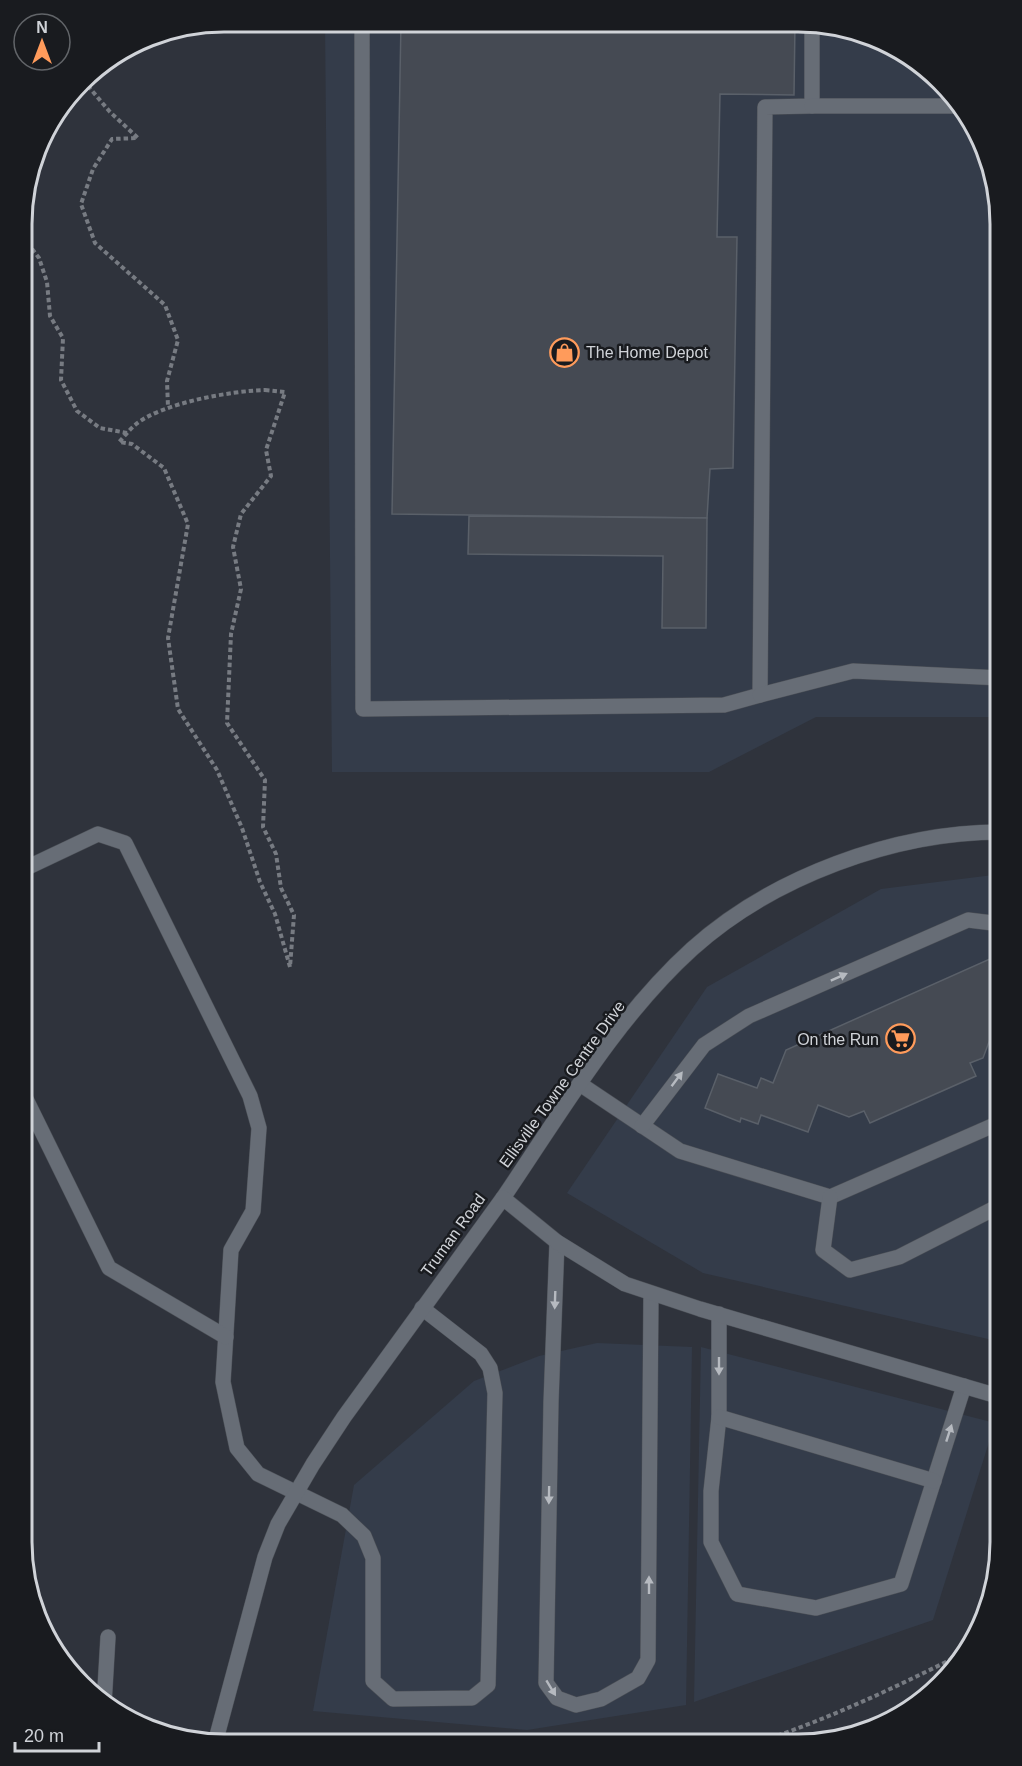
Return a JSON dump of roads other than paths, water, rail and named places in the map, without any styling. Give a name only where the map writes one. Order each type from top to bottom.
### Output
[{"type":"street","points":[[362,32],[363,709],[724,705],[853,671],[990,677]]},
{"type":"street","points":[[812,32],[812,106]]},
{"type":"street","points":[[760,695],[765,107],[950,106]]},
{"type":"street","name":"Ellisville Towne Centre Drive","points":[[503,1198],[618,1031],[693,949],[744,911],[793,883],[835,864],[890,847],[942,837],[990,833]]},
{"type":"street","points":[[32,865],[99,834],[125,843],[250,1096],[259,1128],[253,1211],[231,1250],[223,1382],[237,1448],[258,1474],[342,1515],[364,1536],[373,1558],[373,1682],[393,1699],[472,1698],[488,1685],[494,1384],[490,1368],[480,1354],[422,1308]]},
{"type":"street","points":[[642,1126],[704,1045],[749,1016],[968,920],[990,923]]},
{"type":"street","points":[[580,1084],[680,1151],[830,1197],[990,1127]]},
{"type":"street","points":[[32,1111],[109,1268],[226,1337]]},
{"type":"street","points":[[830,1197],[823,1250],[850,1270],[899,1257],[990,1211]]},
{"type":"street","name":"Truman Road","points":[[217,1735],[265,1557],[295,1493],[344,1418],[503,1198],[557,1242],[594,1268],[625,1284],[651,1294],[990,1394]]},
{"type":"street","points":[[557,1242],[551,1402],[546,1683],[557,1698],[576,1705],[601,1699],[638,1678],[648,1660],[651,1294]]},
{"type":"street","points":[[719,1314],[719,1418],[711,1491],[711,1542],[737,1594],[816,1608],[901,1584],[964,1386]]},
{"type":"street","points":[[719,1418],[934,1481]]},
{"type":"street","points":[[105,1693],[108,1637]]},
{"type":"place","name":"The Home Depot","points":[[565,352]]},
{"type":"place","name":"On the Run","points":[[900,1039]]}]
